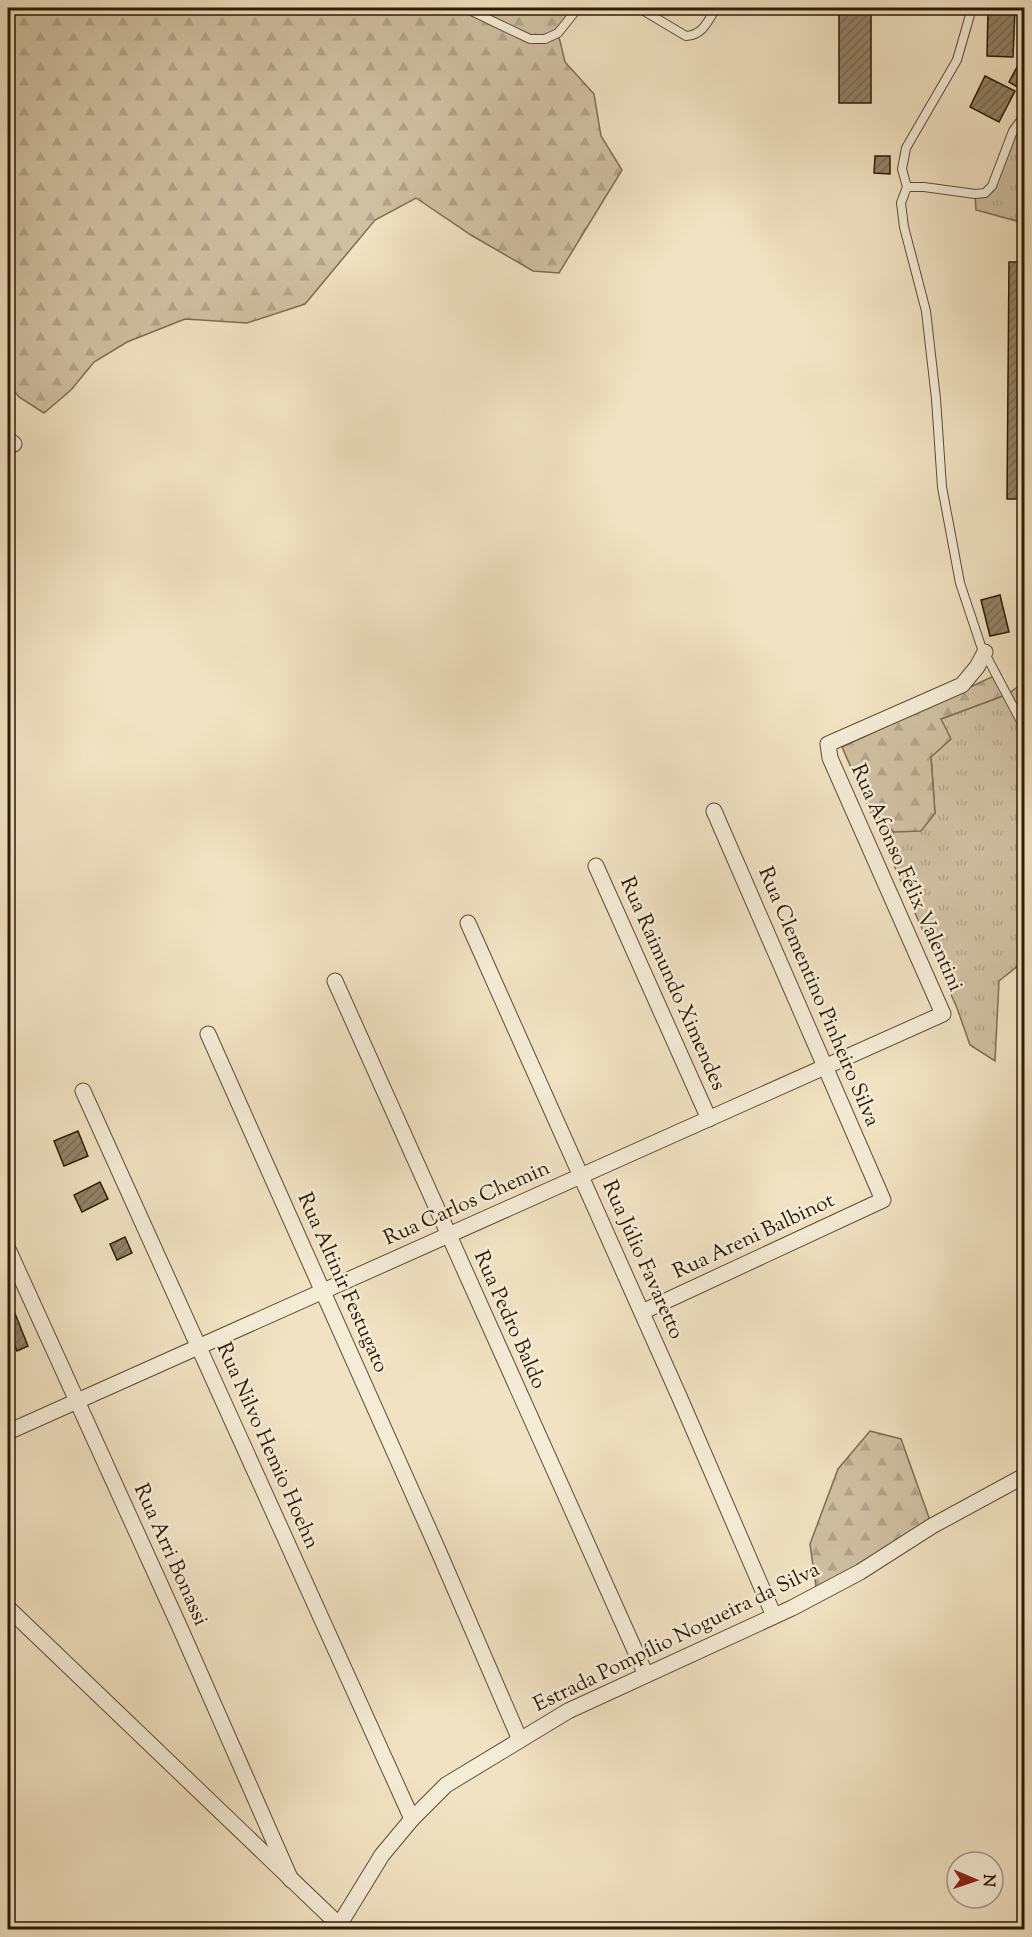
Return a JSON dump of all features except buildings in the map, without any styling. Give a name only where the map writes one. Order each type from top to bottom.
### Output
[{"type":"street","name":"Rua Afonso Félix Valentini","points":[[943,1014],[830,758],[828,744],[962,685],[977,667],[985,652]]},
{"type":"street","name":"Rua Clementino Pinheiro Silva","points":[[714,811],[883,1200]]},
{"type":"street","name":"Rua Raimundo Ximendes","points":[[596,866],[709,1119]]},
{"type":"street","name":"Rua Júlio Favaretto","points":[[468,923],[642,1312],[774,1616]]},
{"type":"street","name":"Rua Pedro Baldo","points":[[335,981],[646,1675]]},
{"type":"street","name":"Rua Carlos Chemin","points":[[8,1432],[943,1014]]},
{"type":"street","name":"Rua Altinir Festugato","points":[[208,1034],[520,1740]]},
{"type":"street","name":"Rua Nilvo Hemio Hoehn","points":[[83,1091],[412,1819]]},
{"type":"street","name":"Rua Areni Balbinot","points":[[642,1312],[883,1200]]},
{"type":"street","name":"Rua Arri Bonassi","points":[[8,1249],[177,1620],[291,1880]]},
{"type":"street","name":"Estrada Pompílio Nogueira da Silva","points":[[337,1927],[382,1855],[412,1819],[446,1785],[568,1711],[774,1616],[860,1572],[932,1526],[1024,1476]]},
{"type":"street","points":[[8,1608],[337,1927]]},
{"type":"lane","points":[[465,8],[530,39],[545,39],[558,33],[578,8]]},
{"type":"lane","points":[[639,8],[686,36],[695,35],[703,30],[716,8]]},
{"type":"lane","points":[[972,8],[957,60],[906,148],[902,169],[907,188],[901,203],[904,226],[926,311],[936,399],[942,487],[960,583],[985,652],[1024,727]]},
{"type":"lane","points":[[907,188],[924,187],[975,194],[985,193],[992,186],[1014,131],[1024,116]]},
{"type":"green space","points":[[8,8],[578,8],[558,33],[565,62],[594,94],[601,136],[622,170],[559,273],[533,271],[471,235],[416,198],[375,220],[305,304],[247,323],[185,319],[127,342],[94,362],[71,390],[44,413],[19,397],[8,383]]},
{"type":"green space","points":[[1024,116],[1024,223],[976,210],[975,194],[985,193],[1013,131]]},
{"type":"green space","points":[[998,674],[1008,694],[941,719],[951,739],[931,757],[935,813],[921,831],[894,832],[867,804],[842,747]]},
{"type":"green space","points":[[1024,682],[1024,727],[1008,694]]},
{"type":"green space","points":[[1008,694],[1024,727],[1024,961],[999,981],[995,1061],[970,1045],[957,1008],[867,804],[894,832],[935,813],[931,757],[941,719]]},
{"type":"green space","points":[[870,1431],[901,1439],[932,1526],[817,1594],[810,1544],[838,1469]]}]
